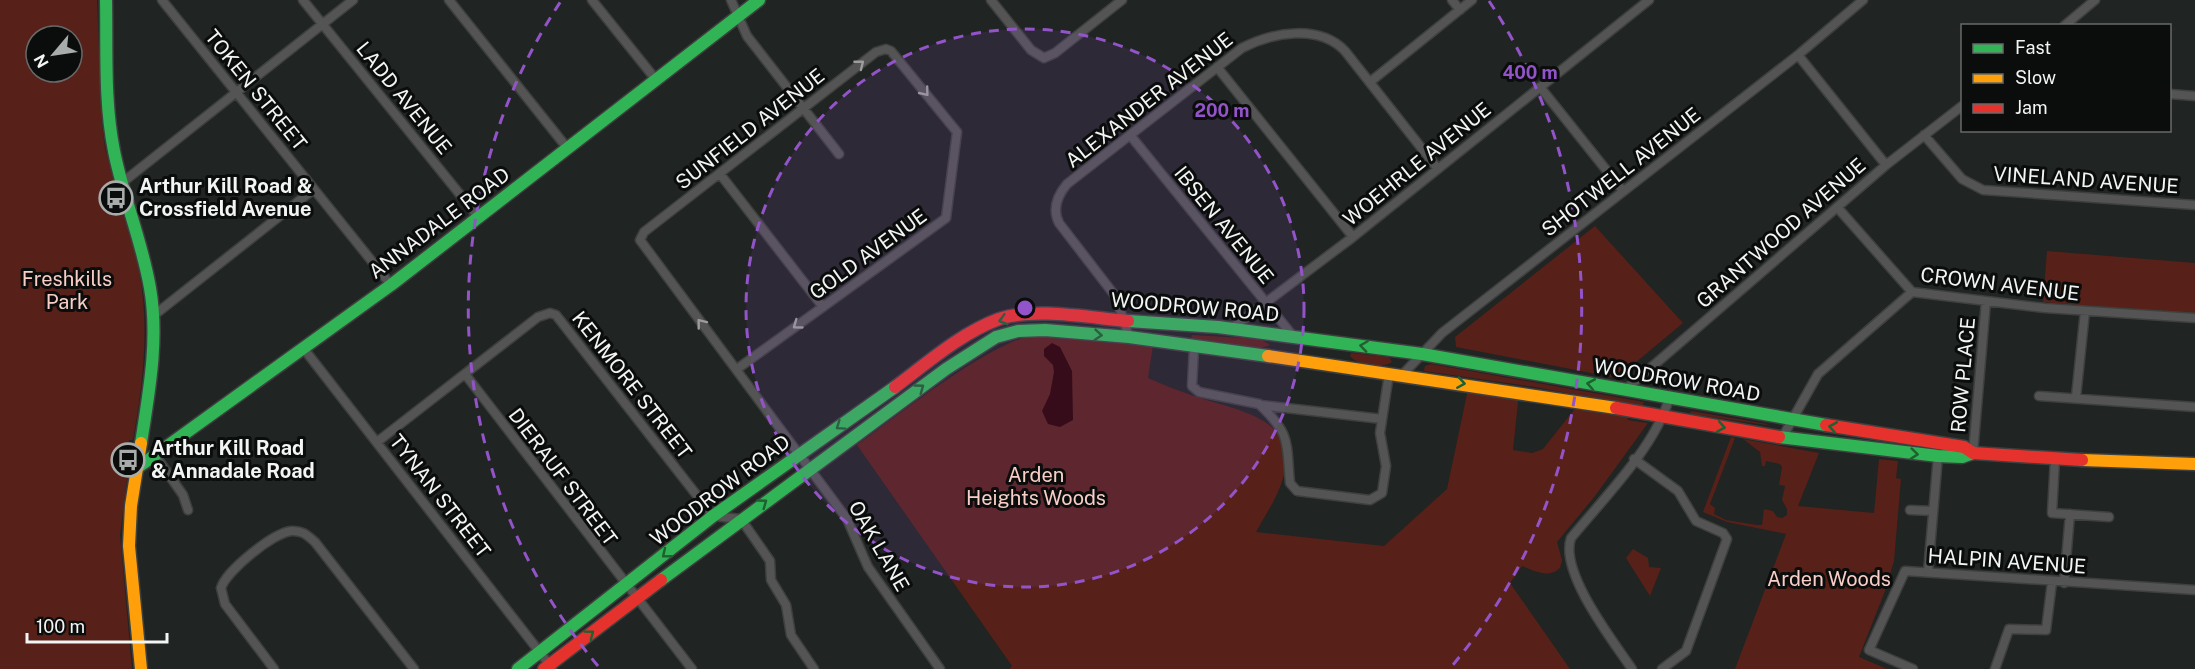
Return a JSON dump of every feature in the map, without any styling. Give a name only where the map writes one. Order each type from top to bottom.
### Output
[{"type":"street","points":[[106,0],[110,114],[114,150],[144,250],[151,282],[153,316],[148,405],[137,468],[130,533],[141,669]]},
{"type":"street","name":"TOKEN STREET","points":[[162,0],[391,285]]},
{"type":"street","name":"LADD AVENUE","points":[[303,0],[479,218]]},
{"type":"street","points":[[123,182],[353,0]]},
{"type":"street","points":[[449,0],[568,149]]},
{"type":"street","points":[[592,0],[657,81]]},
{"type":"street","points":[[731,0],[747,36],[839,154]]},
{"type":"street","name":"ANNADALE ROAD","points":[[137,468],[391,285],[759,0]]},
{"type":"street","points":[[992,0],[1031,50],[1044,58],[1055,53],[1122,0]]},
{"type":"street","points":[[1452,0],[1460,10]]},
{"type":"street","points":[[1370,82],[1472,0]]},
{"type":"street","name":"WOEHRLE AVENUE","points":[[1232,328],[1353,237],[1650,0]]},
{"type":"street","name":"SHOTWELL AVENUE","points":[[1403,374],[1442,333],[1798,55],[1863,0]]},
{"type":"street","points":[[2066,24],[2095,0]]},
{"type":"street","name":"ALEXANDER AVENUE","points":[[1129,337],[1116,297],[1062,229],[1056,210],[1058,197],[1067,184],[1242,48],[1258,41],[1299,34],[1318,34],[1337,43],[1438,169]]},
{"type":"street","name":"SUNFIELD AVENUE","points":[[640,240],[644,232],[876,52],[886,49]]},
{"type":"street","name":"GOLD AVENUE","points":[[737,369],[946,218],[957,132],[894,54],[886,49]]},
{"type":"street","points":[[1798,55],[1886,165]]},
{"type":"street","points":[[1217,67],[1353,237]]},
{"type":"street","points":[[1540,87],[1623,191]]},
{"type":"street","points":[[2171,94],[2195,96]]},
{"type":"street","name":"GRANTWOOD AVENUE","points":[[1625,390],[1886,165],[1961,107]]},
{"type":"street","name":"IBSEN AVENUE","points":[[1130,135],[1293,336]]},
{"type":"street","name":"VINELAND AVENUE","points":[[1924,135],[1962,179],[1983,190],[2195,205]]},
{"type":"street","points":[[720,174],[823,307]]},
{"type":"street","points":[[153,316],[314,189]]},
{"type":"street","name":"CROWN AVENUE","points":[[1838,207],[1912,292],[2085,311],[2195,318]]},
{"type":"street","name":"OAK LANE","points":[[640,240],[644,249],[737,369],[847,519],[868,567],[940,669]]},
{"type":"street","points":[[1782,438],[1790,420],[1818,374],[1912,292]]},
{"type":"street","name":"ROW PLACE","points":[[1973,453],[1986,301]]},
{"type":"street","points":[[2076,398],[2085,311]]},
{"type":"street","name":"KENMORE STREET","points":[[377,442],[538,317],[550,313],[556,315],[713,516]]},
{"type":"street","name":"WOODROW ROAD","points":[[518,669],[713,516],[960,340],[1000,319],[1034,314],[1123,319],[1232,328],[1293,336],[1422,354],[1790,420],[1964,447],[1973,453]]},
{"type":"street","name":"WOODROW ROAD","points":[[549,668],[741,519],[946,369],[996,338],[1018,331],[1045,330],[1129,337],[1389,374],[1403,374],[1782,438],[1938,456],[1962,457],[1973,453],[2055,459],[2195,464]]},
{"type":"street","points":[[1194,347],[1191,382],[1195,390],[1259,405],[1382,419]]},
{"type":"street","name":"TYNAN STREET","points":[[304,349],[540,652],[549,668]]},
{"type":"street","name":"DIERAUF STREET","points":[[465,374],[636,600],[692,669]]},
{"type":"street","points":[[1259,405],[1274,419],[1287,442],[1290,483],[1294,489],[1370,500],[1379,497],[1384,489],[1386,466],[1380,433],[1389,374]]},
{"type":"street","points":[[2040,396],[2195,407]]},
{"type":"street","points":[[1632,669],[1587,602],[1569,548],[1571,538],[1634,459],[1664,417],[1669,399]]},
{"type":"street","points":[[155,455],[183,495],[188,510]]},
{"type":"street","points":[[1929,572],[1938,456]]},
{"type":"street","points":[[1634,459],[1678,491],[1696,521],[1723,533],[1727,539],[1686,651],[1662,669]]},
{"type":"street","points":[[2055,459],[2052,513],[2109,517]]},
{"type":"street","points":[[1910,510],[1933,511]]},
{"type":"street","points":[[2064,583],[2070,514]]},
{"type":"street","points":[[713,516],[741,519],[770,561],[771,580],[786,605],[791,635],[814,669]]},
{"type":"street","points":[[274,669],[225,604],[221,588],[228,573],[280,533],[293,530],[304,532],[315,542],[414,669]]},
{"type":"street","name":"HALPIN AVENUE","points":[[1913,669],[1869,650],[1905,570],[2064,583],[2195,590]]},
{"type":"street","points":[[1995,669],[2009,629],[2046,630],[2052,582]]},
{"type":"green space","name":"Freshkills Park","points":[[0,0],[97,0],[105,148],[116,189],[113,190],[118,209],[121,209],[137,263],[144,313],[145,334],[140,398],[133,440],[129,440],[126,458],[129,463],[120,535],[132,669],[0,669]]},
{"type":"green space","points":[[1595,226],[1683,323],[1617,378],[1456,347],[1455,337]]},
{"type":"green space","points":[[2047,251],[2195,263],[2195,315],[2043,302]]},
{"type":"green space","name":"Arden Heights Woods","points":[[1038,334],[1153,345],[1148,378],[1185,393],[1246,412],[1262,420],[1276,431],[1284,445],[1286,463],[1278,493],[1256,532],[1384,546],[1447,489],[1468,389],[1519,393],[1513,450],[1532,453],[1543,449],[1577,406],[1627,415],[1628,420],[1648,423],[1595,496],[1557,542],[1562,560],[1560,568],[1546,574],[1522,566],[1510,583],[1570,669],[1009,669],[1012,666],[857,445],[971,364],[995,350]]},
{"type":"green space","points":[[1192,335],[1260,339],[1270,345],[1255,348],[1232,346],[1191,339]]},
{"type":"green space","points":[[1351,353],[1389,357],[1392,362],[1376,366],[1364,364],[1353,359],[1350,356]]},
{"type":"green space","points":[[1431,364],[1644,402],[1642,407],[1535,387],[1424,371],[1425,366]]},
{"type":"green space","points":[[1691,411],[1767,424],[1767,425],[1690,414]]},
{"type":"green space","name":"Arden Woods","points":[[1731,437],[1735,438],[1710,504],[1715,508],[1714,514],[1726,520],[1757,525],[1762,525],[1764,509],[1773,511],[1777,517],[1782,518],[1787,515],[1787,509],[1782,500],[1785,486],[1779,485],[1782,467],[1780,464],[1766,461],[1765,466],[1762,466],[1760,452],[1743,439],[1819,453],[1798,506],[1874,513],[1879,459],[1898,461],[1896,478],[1901,479],[1894,561],[1885,591],[1859,657],[1887,669],[1735,669],[1786,534],[1727,522],[1703,512]]},
{"type":"green space","points":[[1633,549],[1648,558],[1649,567],[1661,568],[1650,596],[1626,558]]},
{"type":"shaded area","points":[[1052,343],[1060,347],[1072,371],[1073,420],[1060,427],[1048,424],[1042,411],[1050,394],[1054,372],[1053,365],[1044,356],[1044,349]]},
{"type":"traffic: fast","points":[[106,0],[107,76],[111,132],[118,168],[147,271],[153,307],[152,366],[141,443]]},
{"type":"traffic: fast","points":[[137,468],[391,285],[759,0]]},
{"type":"traffic: fast","points":[[1128,321],[1218,327],[1422,354],[1826,425]]},
{"type":"traffic: fast","points":[[661,580],[946,369],[996,337],[1018,331],[1045,330],[1129,337],[1268,356]]},
{"type":"traffic: fast","points":[[518,669],[713,516],[895,387]]},
{"type":"traffic: fast","points":[[1779,437],[1938,456],[1962,457],[1973,453]]},
{"type":"traffic: slow","points":[[1268,356],[1616,408]]},
{"type":"traffic: slow","points":[[141,443],[131,506],[129,546],[141,669]]},
{"type":"traffic: slow","points":[[2082,460],[2195,464]]},
{"type":"traffic: jam","points":[[895,387],[958,340],[999,319],[1046,314],[1128,321]]},
{"type":"traffic: jam","points":[[1616,408],[1779,437]]},
{"type":"traffic: jam","points":[[1826,425],[1964,447],[1973,453],[2082,460]]},
{"type":"traffic: jam","points":[[544,669],[661,580]]},
{"type":"place","name":"Arthur Kill Road & Crossfield Avenue","points":[[116,198]]},
{"type":"place","name":"Arthur Kill Road & Annadale Road","points":[[128,460]]}]
